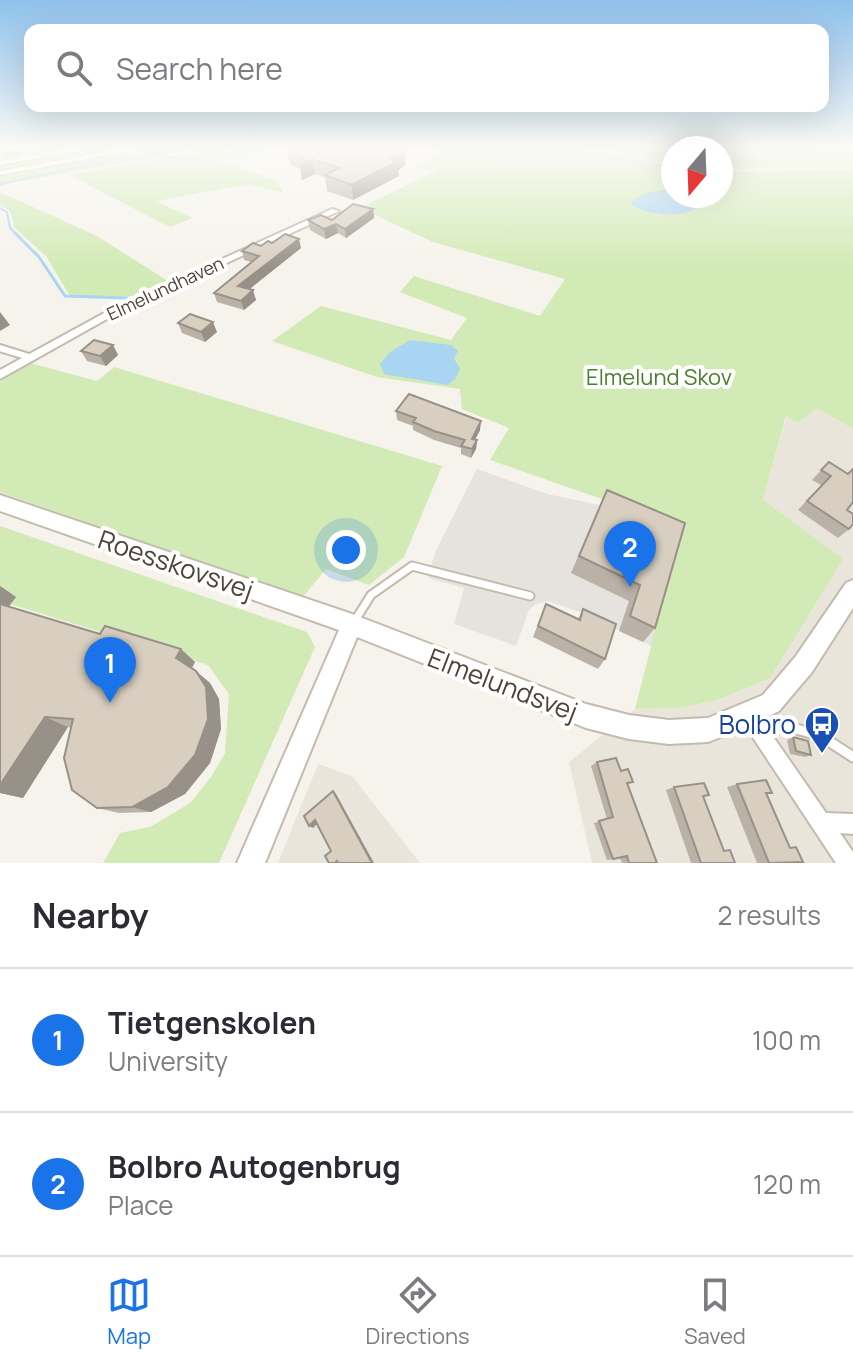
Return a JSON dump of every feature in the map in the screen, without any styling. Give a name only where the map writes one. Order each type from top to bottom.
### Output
[{"type":"street","name":"Elmelundhaven","points":[[0,375],[177,281],[335,211]]},
{"type":"street","name":"Roesskovsvej","points":[[0,503],[352,624]]},
{"type":"street","name":"Elmelundsvej","points":[[352,624],[586,716],[629,727],[669,732],[708,730],[771,703],[804,664],[853,590]]},
{"type":"street","points":[[251,863],[352,624]]},
{"type":"street","points":[[748,715],[848,863]]},
{"type":"street","points":[[821,823],[853,824]]},
{"type":"lane","points":[[0,348],[29,357]]},
{"type":"lane","points":[[352,624],[371,595],[412,566],[530,596]]},
{"type":"lane","points":[[748,715],[824,737],[853,757]]},
{"type":"shaded area","points":[[817,408],[853,429],[853,863],[592,863],[569,762],[635,709],[680,708],[720,699],[770,678],[763,500],[787,415],[798,423]]},
{"type":"shaded area","points":[[477,469],[547,494],[600,505],[680,538],[652,646],[588,615],[548,601],[536,604],[529,610],[516,646],[454,624],[464,588],[428,578],[435,553]]},
{"type":"shaded area","points":[[318,764],[352,776],[420,863],[278,863]]},
{"type":"green space","points":[[95,188],[225,188],[156,201],[192,218],[170,227]]},
{"type":"green space","name":"Elmelund Skov","points":[[400,188],[661,188],[661,208],[733,208],[733,188],[853,188],[853,429],[817,408],[798,423],[786,416],[763,500],[843,559],[770,678],[720,699],[680,708],[635,709],[682,527],[490,460],[509,428],[462,409],[460,389],[377,377],[272,341],[321,306],[451,340],[467,318],[400,292],[414,276],[540,316],[565,279],[433,242],[366,211],[371,206],[366,205]]},
{"type":"green space","points":[[0,192],[97,236],[168,281],[134,296],[70,296],[46,256],[15,228],[10,211],[0,205]]},
{"type":"green space","points":[[30,363],[97,381],[114,367],[442,466],[404,557],[369,585],[326,569],[302,598],[0,492],[0,382]]},
{"type":"green space","points":[[0,526],[307,632],[315,647],[219,863],[103,863],[120,833],[150,827],[190,803],[211,777],[225,753],[229,694],[208,665],[0,601]]},
{"type":"water","points":[[661,190],[661,208],[696,208],[685,213],[665,214],[645,211],[630,203],[648,192]]},
{"type":"water","points":[[410,340],[451,345],[458,351],[454,359],[460,368],[456,378],[448,385],[384,374],[380,364],[390,352]]},
{"type":"building","points":[[353,204],[373,209],[345,229],[336,224],[324,229],[308,220],[321,215],[332,220]]},
{"type":"building","points":[[285,234],[299,239],[238,286],[253,290],[241,301],[214,293],[259,256],[242,251],[253,243],[261,246],[268,241],[272,243]]},
{"type":"building","points":[[190,314],[213,322],[201,332],[178,323]]},
{"type":"building","points":[[94,340],[113,345],[100,356],[81,351]]},
{"type":"building","points":[[409,394],[481,421],[472,439],[477,440],[472,449],[461,446],[465,440],[434,431],[413,422],[416,418],[396,411]]},
{"type":"building","points":[[829,462],[848,474],[853,469],[853,502],[847,510],[853,514],[853,524],[849,529],[807,501],[831,476],[821,470]]},
{"type":"building","points":[[607,490],[685,523],[655,628],[630,616],[640,585],[579,556]]},
{"type":"building","points":[[0,604],[100,634],[105,626],[181,649],[176,658],[196,671],[206,687],[208,719],[195,755],[168,787],[132,807],[97,808],[72,790],[64,758],[73,719],[45,717],[0,785]]},
{"type":"building","points":[[546,604],[580,620],[583,609],[616,624],[605,659],[538,626]]},
{"type":"building","points":[[793,737],[808,741],[811,755],[796,751]]},
{"type":"building","points":[[616,758],[621,771],[628,769],[633,782],[627,783],[657,863],[629,863],[627,856],[613,859],[599,821],[613,817],[597,762]]},
{"type":"building","points":[[766,780],[772,793],[766,793],[790,848],[796,847],[803,862],[769,863],[737,784]]},
{"type":"building","points":[[704,783],[709,795],[703,796],[724,851],[730,850],[735,863],[701,863],[674,787]]},
{"type":"building","points":[[333,791],[372,863],[329,863],[325,856],[331,851],[315,820],[309,826],[304,816]]},
{"type":"waterway","points":[[0,208],[7,212],[10,228],[39,257],[65,296],[128,298]]},
{"type":"place","name":"Bolbro Autogenbrug","points":[[630,587]]},
{"type":"place","name":"Tietgenskolen","points":[[110,703]]},
{"type":"place","name":"Bolbro","points":[[822,755]]}]
